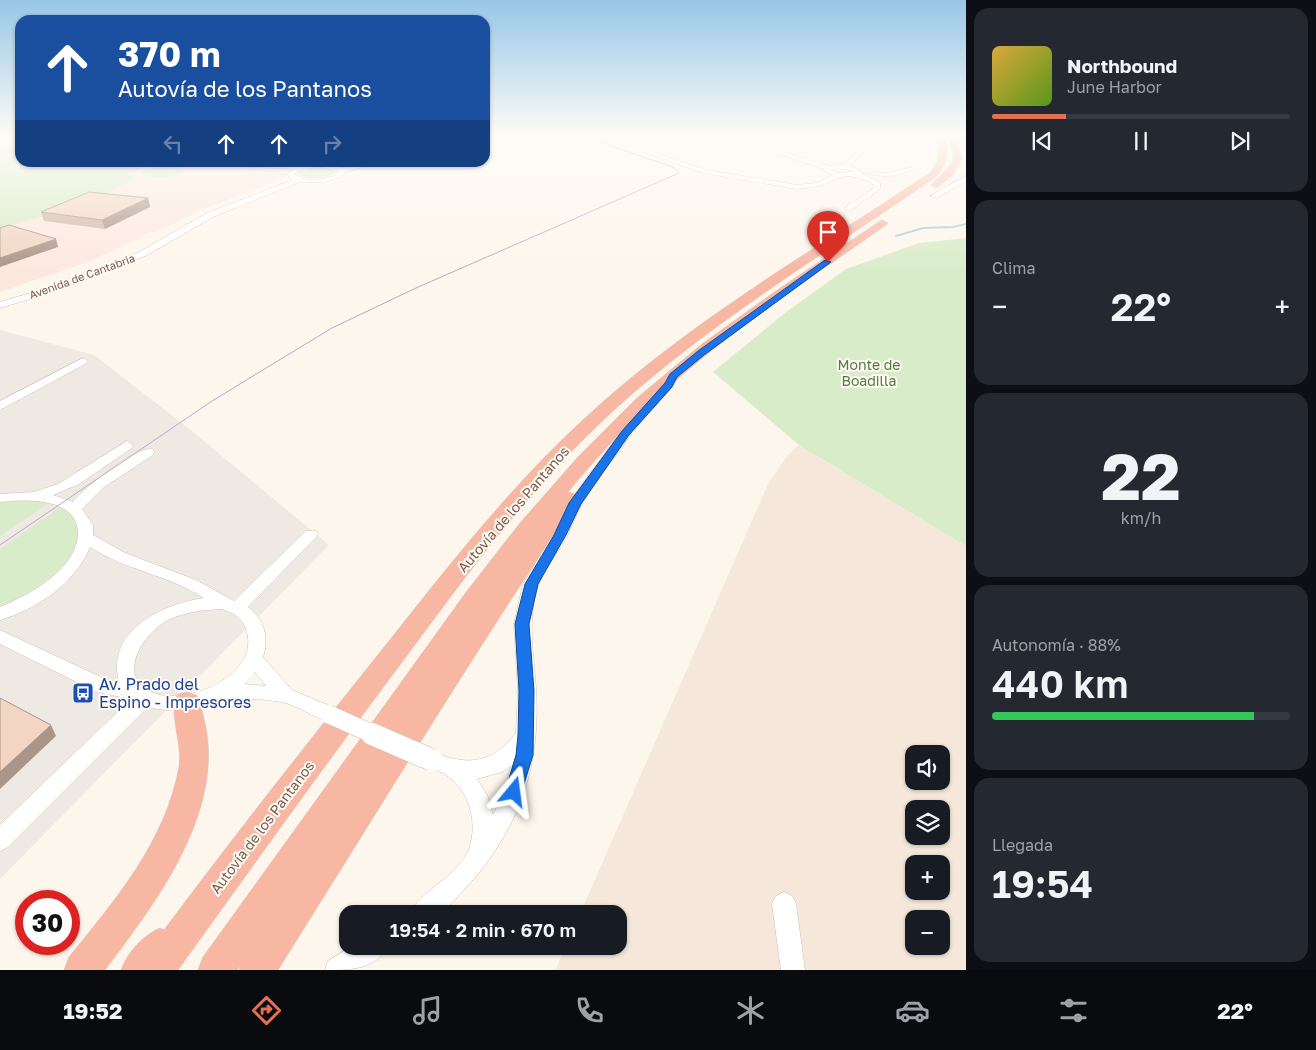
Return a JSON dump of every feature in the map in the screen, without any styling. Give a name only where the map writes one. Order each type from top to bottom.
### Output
[{"type":"highway","points":[[851,218],[854,222],[909,181]]},
{"type":"highway","name":"Autovía de los Pantanos","points":[[156,970],[446,587],[512,506],[582,430],[642,375],[851,218],[920,181]]},
{"type":"highway","name":"Autovía de los Pantanos","points":[[216,970],[452,629],[521,535],[560,488],[613,430],[701,353],[941,181]]},
{"type":"highway","points":[[257,970],[537,540],[572,493],[674,376]]},
{"type":"highway","points":[[82,970],[148,886],[174,837],[188,794],[194,762],[187,703]]},
{"type":"highway","points":[[139,970],[168,936],[211,895]]},
{"type":"street","name":"Avenida de Cantabria","points":[[0,300],[103,265],[147,245],[176,226],[209,211],[290,181]]},
{"type":"street","name":"Avenida de Cantabria","points":[[0,305],[50,290],[142,254],[210,215],[291,181]]},
{"type":"street","points":[[766,181],[812,187],[820,181]]},
{"type":"street","points":[[851,218],[877,189],[878,184],[873,181]]},
{"type":"street","points":[[934,196],[960,181]]},
{"type":"street","points":[[0,406],[83,361]]},
{"type":"street","points":[[432,905],[461,879],[499,827],[514,792],[524,755],[526,735],[527,691],[522,624],[531,584],[560,535],[575,503],[626,433]]},
{"type":"street","points":[[0,498],[37,496],[54,492],[72,483],[127,445]]},
{"type":"street","points":[[75,509],[81,500],[93,490],[148,452]]},
{"type":"street","points":[[0,614],[21,605],[54,584],[76,560],[86,538],[84,522],[75,509],[59,500],[37,496]]},
{"type":"street","points":[[139,695],[124,668],[129,648],[150,624],[172,611],[190,606],[230,605],[311,534]]},
{"type":"street","points":[[86,538],[103,549],[207,591],[249,614],[258,635],[260,647],[255,660],[240,678],[217,693]]},
{"type":"street","points":[[0,636],[104,687],[164,703],[187,703],[217,693],[246,691],[285,695],[454,769],[479,770],[498,766],[515,752],[526,735]]},
{"type":"street","points":[[255,660],[285,695]]},
{"type":"street","points":[[0,840],[139,695]]},
{"type":"street","points":[[454,769],[471,785],[482,806],[485,830],[478,854]]},
{"type":"street","points":[[784,904],[793,970]]},
{"type":"street","points":[[337,970],[361,955]]},
{"type":"shaded area","points":[[0,181],[274,181],[201,210],[163,229],[148,233],[93,260],[0,292]]},
{"type":"shaded area","points":[[0,330],[94,355],[192,431],[329,545],[0,879]]},
{"type":"shaded area","points":[[799,445],[966,546],[966,970],[556,970],[562,955],[627,955],[627,905],[584,905],[768,484],[788,455]]},
{"type":"green space","points":[[0,181],[130,181],[67,209],[0,230]]},
{"type":"green space","name":"Monte de Boadilla","points":[[966,238],[966,546],[799,445],[713,372],[785,313],[846,269],[919,243]]},
{"type":"green space","points":[[19,499],[50,502],[0,536],[0,501]]},
{"type":"green space","points":[[62,506],[75,521],[79,537],[74,552],[63,566],[48,579],[31,591],[0,607],[0,549]]},
{"type":"building","points":[[89,192],[148,198],[102,220],[41,212]]},
{"type":"building","points":[[9,225],[56,239],[0,258],[0,228]]},
{"type":"building","points":[[0,698],[51,725],[0,772]]},
{"type":"waterway","points":[[896,236],[923,228],[953,227],[966,224]]},
{"type":"tram line","points":[[0,545],[212,401],[332,328],[416,288],[660,181]]},
{"type":"place","name":"Av. Prado del Espino - Impresores","points":[[83,693]]},
{"type":"route","points":[[514,792],[524,755],[526,735],[527,691],[522,624],[531,584],[560,535],[575,503],[626,433],[674,376],[701,353],[828,262]]}]
